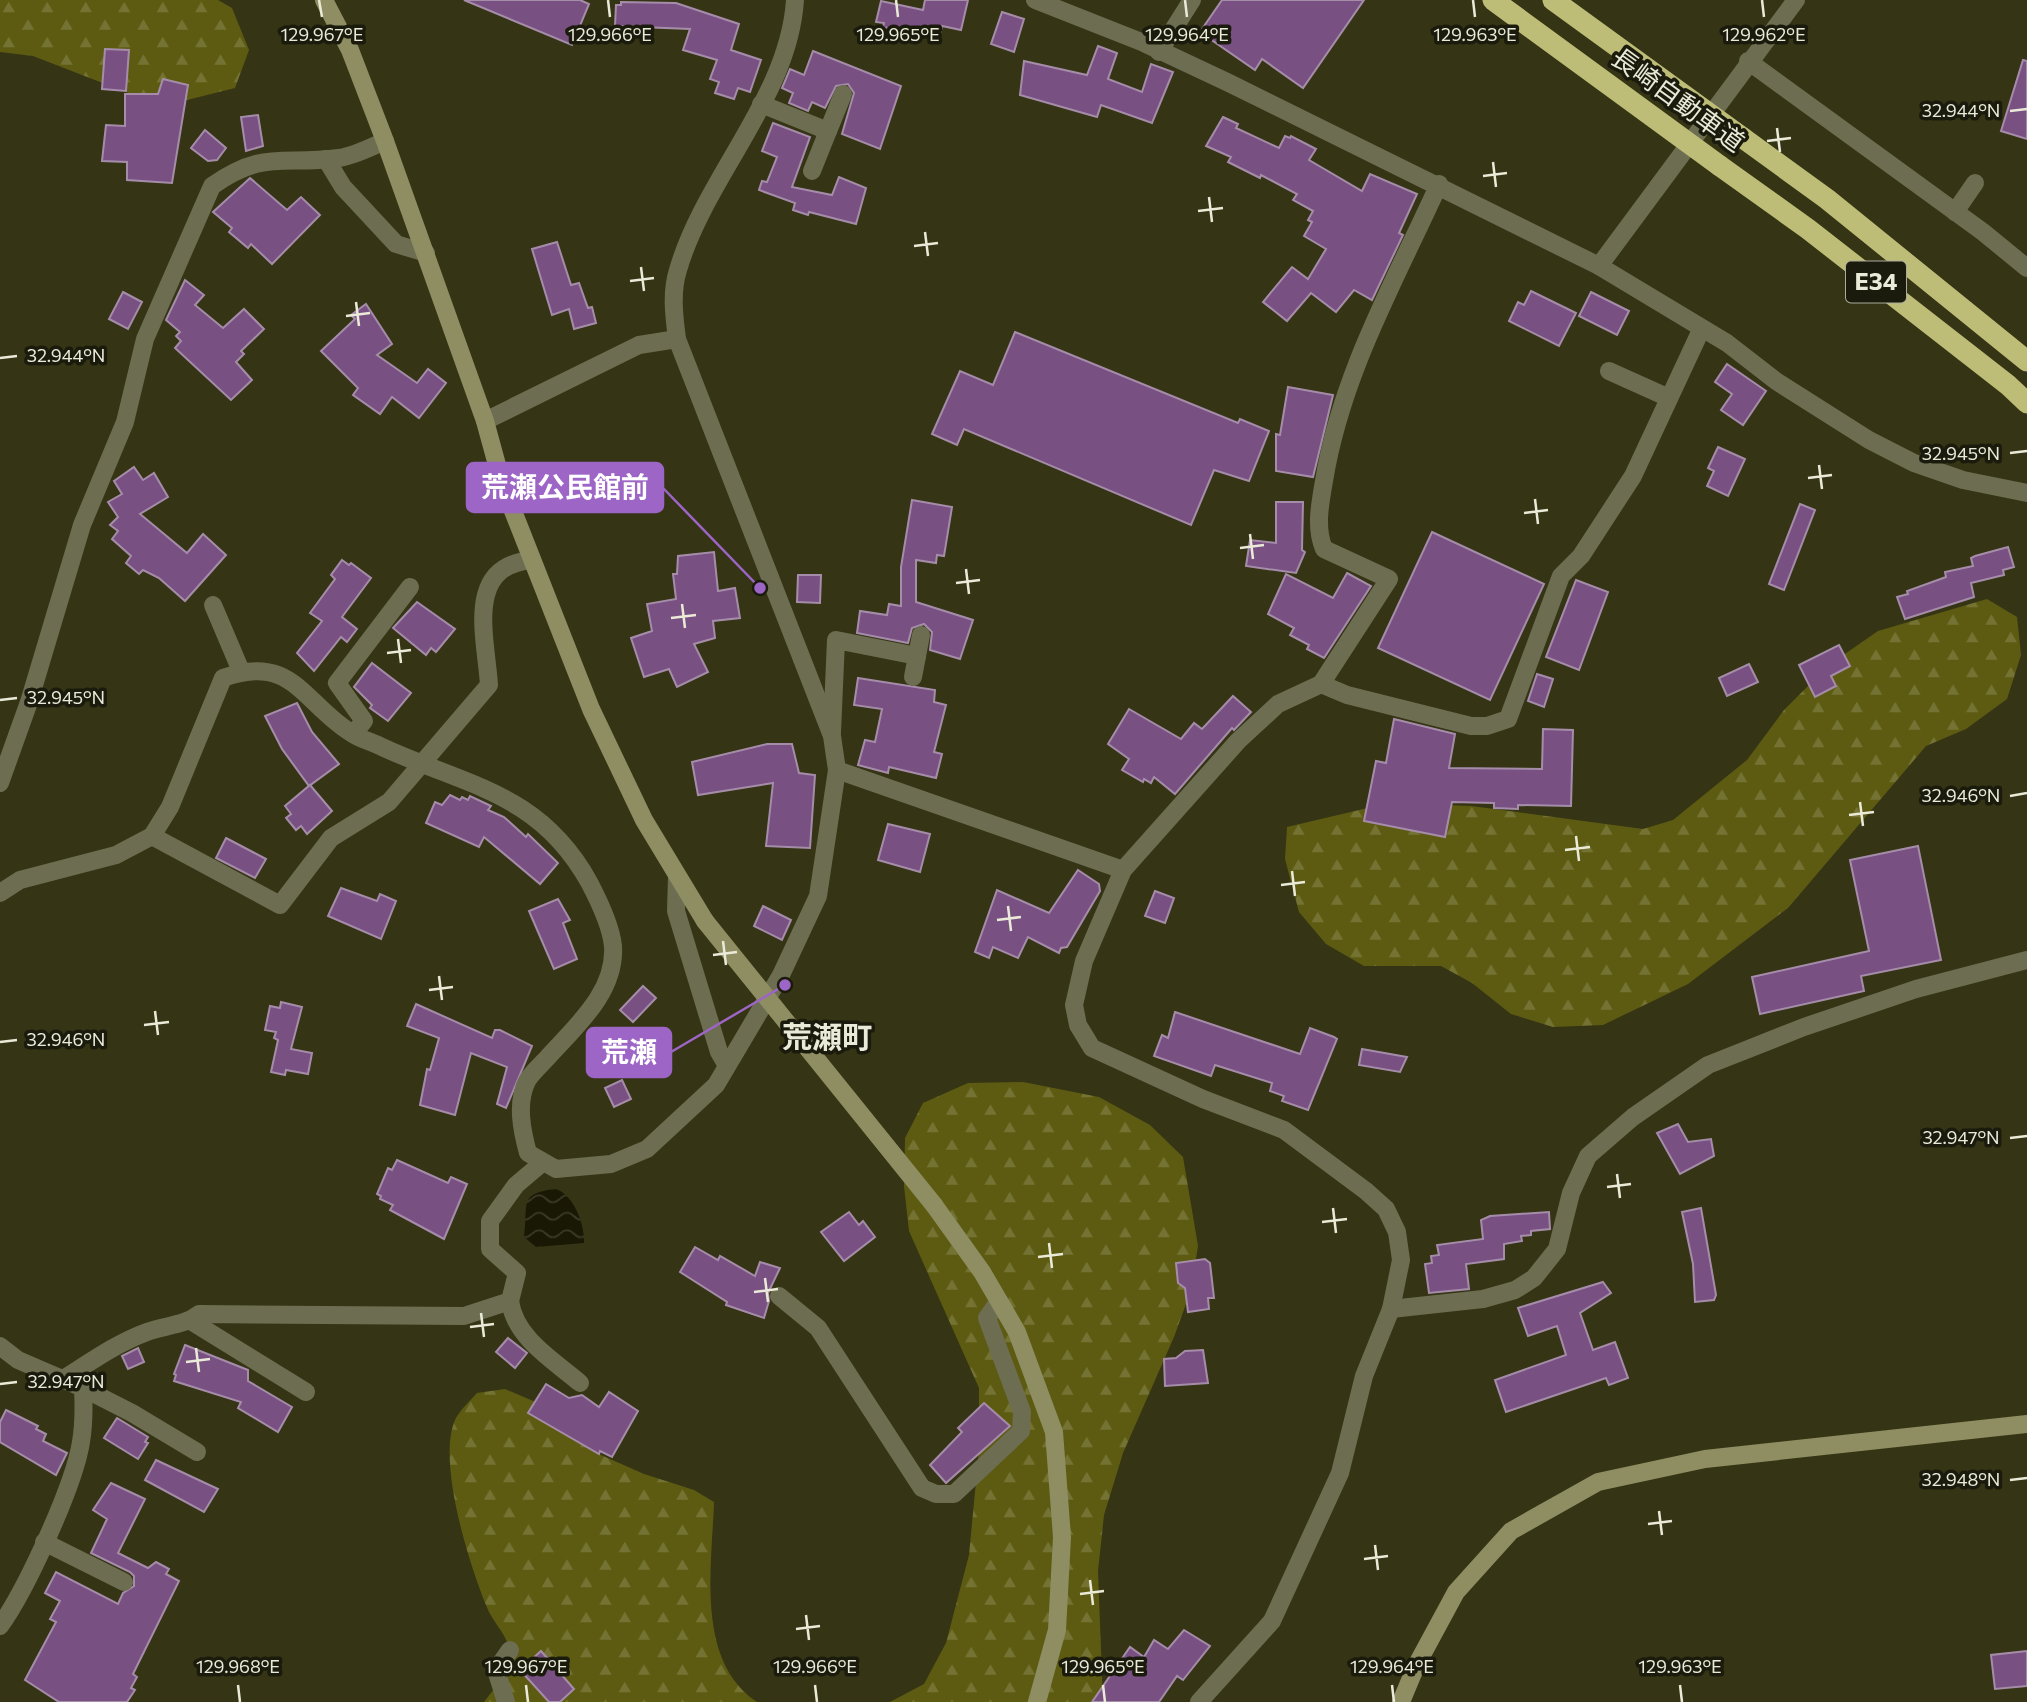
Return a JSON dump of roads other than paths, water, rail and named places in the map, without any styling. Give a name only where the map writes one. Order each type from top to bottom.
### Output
[{"type":"highway","name":"長崎自動車道","points":[[1493,0],[1808,229],[2008,385],[2027,403]]},
{"type":"highway","name":"長崎自動車道","points":[[1553,0],[1827,199],[2027,361]]},
{"type":"street","points":[[324,0],[350,50],[386,141],[485,421],[502,482],[532,560],[591,709],[644,820],[705,922],[934,1205],[982,1272],[1017,1332],[1054,1432],[1062,1537],[1057,1630],[1037,1702]]},
{"type":"street","points":[[795,0],[793,27],[761,104],[699,217],[677,271],[673,309],[677,339],[832,736]]},
{"type":"street","points":[[1035,0],[1159,52],[1439,184],[1599,266],[1727,344],[1776,381],[1869,440],[1914,463],[1962,480],[2027,493]]},
{"type":"street","points":[[1159,52],[1192,0]]},
{"type":"street","points":[[1599,266],[1748,61],[1796,0]]},
{"type":"street","points":[[1748,61],[2027,268]]},
{"type":"street","points":[[812,171],[843,94]]},
{"type":"street","points":[[761,104],[828,131]]},
{"type":"street","points":[[0,783],[32,690],[82,524],[125,422],[145,339],[212,186],[234,170],[261,160],[341,158],[386,141]]},
{"type":"street","points":[[326,159],[343,187],[396,244],[425,254]]},
{"type":"street","points":[[1955,212],[1975,183]]},
{"type":"street","points":[[1199,1702],[1272,1621],[1340,1473],[1364,1376],[1391,1309],[1401,1260],[1397,1233],[1386,1209],[1284,1130],[1203,1099],[1092,1048],[1077,1025],[1074,1005],[1084,961],[1123,870],[1238,741],[1278,704],[1321,684],[1388,579],[1324,549],[1319,538],[1319,509],[1331,439],[1352,371],[1439,184]]},
{"type":"street","points":[[1321,684],[1347,695],[1471,726],[1487,726],[1507,719],[1561,576],[1581,556],[1633,477],[1701,330]]},
{"type":"street","points":[[485,421],[639,345],[677,339]]},
{"type":"street","points":[[1609,371],[1669,398]]},
{"type":"street","points":[[152,836],[280,905],[331,838],[389,802],[489,685],[483,595],[491,578],[512,561],[532,560]]},
{"type":"street","points":[[353,734],[364,720],[337,683],[410,587]]},
{"type":"street","points":[[213,605],[241,671]]},
{"type":"street","points":[[913,677],[921,635]]},
{"type":"street","points":[[0,892],[20,880],[116,855],[152,836],[170,807],[223,678],[241,671],[267,671],[292,679],[353,734],[421,765],[463,778],[535,816],[578,862],[595,893],[613,946],[610,975],[594,1006],[527,1080],[521,1103],[523,1132],[528,1153],[556,1169],[611,1164],[648,1149],[716,1085],[781,975],[818,896],[837,770],[832,736],[836,640],[917,656]]},
{"type":"street","points":[[837,770],[1123,870]]},
{"type":"street","points":[[677,877],[676,911],[719,1052],[726,1064]]},
{"type":"street","points":[[1391,1309],[1483,1299],[1515,1290],[1534,1278],[1557,1249],[1571,1193],[1588,1156],[1633,1117],[1709,1065],[1804,1027],[1916,989],[2027,960]]},
{"type":"street","points":[[542,1163],[516,1185],[490,1221],[490,1249],[517,1273],[510,1301],[512,1317],[527,1338],[580,1383]]},
{"type":"street","points":[[779,1296],[818,1328],[922,1488],[936,1494],[954,1494],[1021,1432],[1022,1412],[987,1318],[999,1301]]},
{"type":"street","points":[[65,1378],[118,1344],[150,1331],[191,1321],[199,1314],[464,1317],[510,1301]]},
{"type":"street","points":[[191,1321],[306,1392]]},
{"type":"street","points":[[0,1346],[18,1360],[65,1378],[132,1413],[197,1452]]},
{"type":"street","points":[[0,1626],[44,1542],[81,1446],[85,1416],[83,1388]]},
{"type":"street","points":[[1401,1702],[1416,1666],[1456,1592],[1511,1531],[1598,1482],[1705,1459],[2027,1424]]},
{"type":"street","points":[[44,1542],[124,1582]]},
{"type":"street","points":[[506,1702],[496,1670],[498,1663],[510,1650]]},
{"type":"water","points":[[556,1189],[573,1204],[583,1228],[584,1243],[536,1247],[524,1237],[527,1202],[535,1194]]},
{"type":"place","name":"荒瀬公民館前","points":[[760,588]]},
{"type":"place","name":"荒瀬","points":[[785,985]]},
{"type":"district","name":"荒瀬町","points":[[827,1038]]}]
